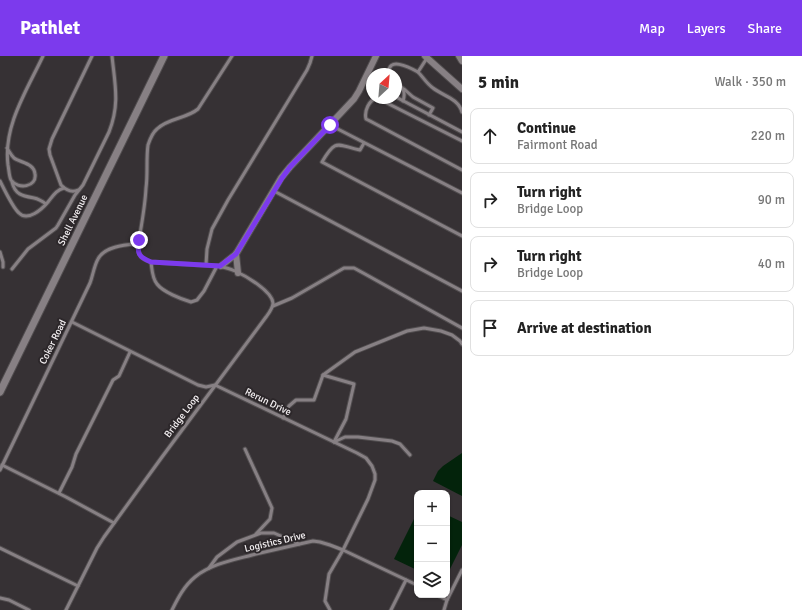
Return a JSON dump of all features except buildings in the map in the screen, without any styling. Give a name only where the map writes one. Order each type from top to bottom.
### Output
[{"type":"street","name":"Shell Avenue","points":[[0,392],[164,56]]},
{"type":"street","points":[[219,266],[236,254],[290,167],[354,99],[376,56]]},
{"type":"street","points":[[459,56],[462,61]]},
{"type":"street","points":[[426,57],[462,89]]},
{"type":"street","points":[[236,254],[238,273]]},
{"type":"lane","points":[[7,148],[15,159],[31,166],[35,173],[33,181],[28,186],[19,186],[14,184],[9,175],[7,148],[10,132],[17,111],[44,56]]},
{"type":"lane","points":[[80,189],[72,192],[64,188],[60,182],[49,149],[92,56]]},
{"type":"lane","points":[[12,269],[28,249],[56,228],[80,189],[100,151],[112,124],[116,103],[112,56]]},
{"type":"lane","points":[[232,56],[198,109],[193,113],[162,125],[152,134],[148,152],[146,188],[138,244],[138,253],[140,256],[144,260],[151,262],[219,266],[227,268],[250,280],[268,293],[273,302],[272,306],[292,298],[344,268],[354,268],[462,328]]},
{"type":"lane","points":[[206,265],[207,249],[212,229],[307,70],[312,56]]},
{"type":"lane","points":[[418,72],[426,57]]},
{"type":"lane","points":[[389,68],[391,64],[396,62],[418,72],[433,88],[457,103],[462,112]]},
{"type":"lane","points":[[404,89],[403,101],[462,132]]},
{"type":"lane","points":[[404,89],[413,97],[433,108],[429,115]]},
{"type":"lane","points":[[462,141],[377,98],[371,100],[365,113],[366,119],[462,170]]},
{"type":"lane","points":[[330,125],[462,193]]},
{"type":"lane","points":[[364,143],[360,150],[338,145],[332,147],[322,162],[462,236]]},
{"type":"lane","points":[[12,180],[13,187],[18,193],[26,197],[37,199],[46,204]]},
{"type":"lane","points":[[0,181],[18,213],[28,216],[46,204],[56,192],[64,188]]},
{"type":"lane","points":[[274,191],[462,291]]},
{"type":"lane","name":"Coker Road","points":[[0,470],[72,322],[90,283],[98,259],[102,254],[115,247],[138,244]]},
{"type":"lane","points":[[0,252],[3,267]]},
{"type":"lane","points":[[151,262],[156,284],[163,290],[191,302],[197,300],[219,266]]},
{"type":"lane","name":"Bridge Loop","points":[[66,610],[97,548],[266,317],[272,306]]},
{"type":"lane","name":"Rerun Drive","points":[[72,322],[198,385],[206,387],[215,385],[366,458],[372,466],[375,474],[375,480],[343,550]]},
{"type":"lane","points":[[283,418],[289,406],[296,400],[314,400],[323,375],[356,352],[407,331],[424,328],[452,335],[460,340],[462,344]]},
{"type":"lane","points":[[59,493],[72,467],[76,454],[113,380],[119,376],[130,352]]},
{"type":"lane","points":[[323,375],[354,384],[346,419],[334,442]]},
{"type":"lane","points":[[334,442],[345,437],[392,441],[400,444],[410,455]]},
{"type":"lane","points":[[245,449],[272,508],[270,518],[255,535]]},
{"type":"lane","points":[[2,465],[59,493],[114,523]]},
{"type":"lane","points":[[207,569],[217,557],[237,542],[261,533],[274,533],[299,544]]},
{"type":"lane","name":"Logistics Drive","points":[[172,610],[178,596],[185,587],[195,577],[207,569],[236,559],[313,541],[330,544],[414,584]]},
{"type":"lane","points":[[0,548],[78,586]]},
{"type":"lane","points":[[330,610],[325,601],[328,574],[343,550]]},
{"type":"lane","points":[[444,610],[447,600],[462,570]]},
{"type":"lane","points":[[391,610],[406,580]]},
{"type":"lane","points":[[0,598],[9,600],[29,610]]},
{"type":"lane","points":[[443,598],[447,600]]},
{"type":"shaded area","points":[[462,453],[462,496],[433,481],[438,471],[443,466]]},
{"type":"shaded area","points":[[450,516],[462,522],[462,545],[450,569]]},
{"type":"shaded area","points":[[414,519],[414,569],[394,559]]},
{"type":"route","points":[[139,240],[138,253],[144,260],[151,262],[220,266],[236,254],[290,167],[330,125]]}]
